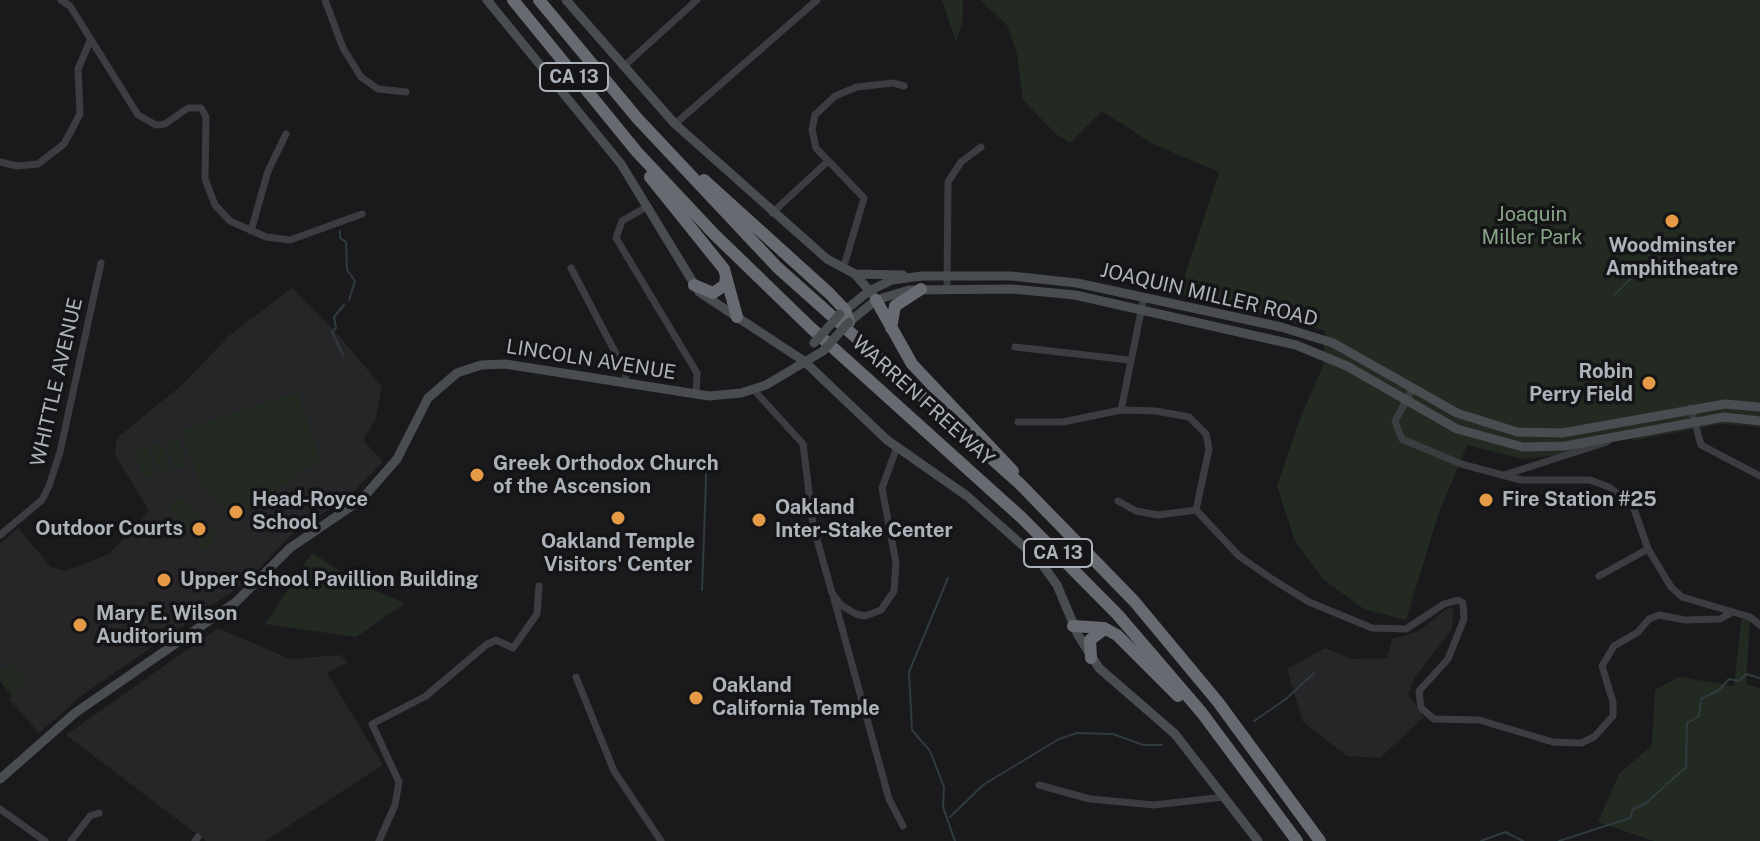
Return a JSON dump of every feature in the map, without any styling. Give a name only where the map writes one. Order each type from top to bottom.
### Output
[{"type":"highway","name":"WARREN FREEWAY","points":[[513,0],[637,152],[800,318],[1072,567],[1160,662],[1297,841]]},
{"type":"highway","name":"WARREN FREEWAY","points":[[539,0],[637,118],[777,267],[1020,484],[1074,538],[1178,653],[1320,841]]},
{"type":"highway","points":[[637,118],[845,316]]},
{"type":"highway","points":[[637,152],[646,172],[724,269],[737,317]]},
{"type":"highway","points":[[694,285],[708,292],[718,291],[726,280],[724,269]]},
{"type":"highway","points":[[895,338],[892,311],[898,302],[922,283]]},
{"type":"highway","points":[[872,295],[895,338],[920,373],[1010,467],[1020,484]]},
{"type":"highway","points":[[1073,626],[1110,631],[1142,658],[1247,772]]},
{"type":"highway","points":[[1091,658],[1089,645],[1093,635],[1110,631]]},
{"type":"main road","points":[[487,0],[621,164],[694,285],[705,297],[804,361],[897,447],[967,496],[1039,560],[1057,585],[1073,626],[1091,658],[1116,685],[1165,724],[1258,841]]},
{"type":"main road","points":[[566,0],[675,124],[827,259],[855,274],[872,295]]},
{"type":"main road","points":[[855,274],[922,283]]},
{"type":"main road","name":"JOAQUIN MILLER ROAD","points":[[872,295],[946,276],[1011,276],[1077,283],[1281,327],[1333,343],[1488,426],[1544,435],[1691,408],[1725,404],[1760,407]]},
{"type":"main road","name":"JOAQUIN MILLER ROAD","points":[[922,283],[947,290],[1043,292],[1142,310],[1296,345],[1347,366],[1457,429],[1523,447],[1565,446],[1724,417],[1760,421]]},
{"type":"main road","name":"LINCOLN AVENUE","points":[[804,361],[814,343],[872,295]]},
{"type":"main road","name":"LINCOLN AVENUE","points":[[0,779],[75,713],[236,602],[290,548],[362,499],[390,469],[428,398],[446,380],[468,368],[493,364],[696,395],[754,390],[788,374],[823,351],[845,316]]},
{"type":"street","points":[[61,0],[70,6],[138,115],[156,125],[165,124],[188,108],[201,108],[206,117],[205,179],[215,205],[230,221],[251,231],[290,240],[362,214]]},
{"type":"street","points":[[325,0],[343,48],[361,77],[378,89],[406,92]]},
{"type":"street","points":[[623,67],[697,0]]},
{"type":"street","points":[[675,124],[817,0]]},
{"type":"street","points":[[0,162],[17,166],[38,164],[64,144],[80,114],[78,69],[90,41]]},
{"type":"street","points":[[844,266],[864,198],[826,163],[816,148],[812,130],[815,115],[823,105],[857,87],[893,83],[904,86]]},
{"type":"street","points":[[251,231],[268,171],[286,134]]},
{"type":"street","points":[[947,290],[948,182],[961,162],[981,147]]},
{"type":"street","points":[[772,213],[826,163]]},
{"type":"street","points":[[648,206],[622,221],[616,238],[697,373],[696,395]]},
{"type":"street","name":"WHITTLE AVENUE","points":[[0,535],[42,500],[49,486],[60,452],[101,263]]},
{"type":"street","points":[[571,268],[625,371],[626,384]]},
{"type":"street","points":[[1121,410],[1144,297]]},
{"type":"street","points":[[1015,347],[1129,360]]},
{"type":"street","points":[[1413,388],[1395,421],[1402,439],[1461,464],[1502,475],[1542,482],[1590,480],[1609,487],[1633,506],[1648,549],[1671,587],[1682,597],[1750,617],[1760,625]]},
{"type":"street","points":[[754,390],[803,444],[813,525],[889,799],[903,826]]},
{"type":"street","points":[[1691,408],[1701,445],[1760,476]]},
{"type":"street","points":[[1018,422],[1063,422],[1121,410],[1177,414],[1198,422],[1206,434],[1209,449],[1196,510]]},
{"type":"street","points":[[1502,475],[1643,431]]},
{"type":"street","points":[[832,593],[849,611],[865,616],[881,610],[894,591],[896,563],[882,488],[897,447]]},
{"type":"street","points":[[1118,501],[1136,511],[1158,515],[1196,510]]},
{"type":"street","points":[[1196,510],[1239,556],[1309,602],[1352,622],[1372,628],[1406,629],[1444,604],[1458,600],[1463,603],[1464,619],[1448,659],[1419,691],[1421,708],[1434,719],[1503,725],[1553,742],[1581,743],[1594,737],[1609,722],[1614,709],[1603,674],[1604,659],[1614,646],[1638,632],[1649,619],[1659,615],[1685,620],[1720,619],[1731,613]]},
{"type":"street","points":[[1599,576],[1648,549]]},
{"type":"street","points":[[379,841],[395,805],[399,782],[372,724],[426,696],[486,645],[496,640],[513,648],[537,614],[539,586]]},
{"type":"street","points":[[576,677],[614,771],[661,841]]},
{"type":"street","points":[[1039,785],[1090,799],[1154,805],[1224,797]]},
{"type":"street","points":[[0,809],[45,841]]},
{"type":"street","points":[[71,841],[90,816],[99,813]]},
{"type":"shaded area","name":"Head-Royce School","points":[[292,288],[334,330],[382,387],[375,421],[363,440],[383,462],[346,499],[297,529],[246,582],[81,696],[39,733],[9,699],[12,696],[0,681],[0,544],[18,528],[51,567],[65,571],[109,554],[149,510],[115,455],[117,438],[182,385],[229,336]]},
{"type":"shaded area","points":[[1449,607],[1454,610],[1451,631],[1415,677],[1408,695],[1424,717],[1380,758],[1347,756],[1303,722],[1287,669],[1325,648],[1351,659],[1387,658],[1392,639],[1419,631]]},
{"type":"shaded area","points":[[218,628],[290,659],[340,655],[348,662],[327,673],[383,765],[265,841],[206,841],[66,735]]},
{"type":"green space","points":[[942,0],[963,0],[963,20],[956,42]]},
{"type":"green space","name":"Joaquin Miller Park","points":[[980,0],[1760,0],[1760,427],[1722,424],[1630,441],[1640,433],[1567,454],[1523,459],[1467,445],[1438,515],[1406,620],[1364,609],[1322,578],[1295,541],[1277,486],[1301,416],[1323,366],[1325,331],[1183,296],[1185,275],[1219,172],[1153,144],[1102,111],[1070,143],[1057,135],[1023,100],[1017,54],[1007,25]]},
{"type":"green space","points":[[298,392],[320,459],[233,521],[199,481],[181,430]]},
{"type":"green space","points":[[178,438],[188,465],[176,469],[166,441]]},
{"type":"green space","points":[[162,443],[172,470],[160,474],[150,447]]},
{"type":"green space","points":[[147,448],[156,475],[144,479],[135,451]]},
{"type":"green space","name":"Outdoor Courts","points":[[183,496],[216,535],[206,552],[168,508]]},
{"type":"green space","points":[[312,553],[366,587],[405,603],[356,637],[265,624]]},
{"type":"green space","points":[[1742,615],[1750,617],[1746,684],[1760,688],[1760,841],[1654,841],[1598,822],[1619,774],[1652,745],[1655,690],[1679,677],[1734,686]]},
{"type":"green space","points":[[11,662],[29,683],[13,696],[0,680],[0,671]]},
{"type":"waterway","points":[[340,231],[340,238],[346,242],[347,270],[355,281],[349,300]]},
{"type":"waterway","points":[[1614,295],[1669,242]]},
{"type":"waterway","points":[[343,355],[332,332],[336,328],[334,317],[344,305]]},
{"type":"waterway","points":[[702,590],[707,452]]},
{"type":"waterway","points":[[948,578],[909,672],[912,730],[930,751],[944,787],[943,807],[955,841]]},
{"type":"waterway","points":[[1254,721],[1286,699],[1315,672]]},
{"type":"waterway","points":[[1559,841],[1630,818],[1633,809],[1645,804],[1686,767],[1687,723],[1699,716],[1701,699],[1719,690],[1729,679],[1739,681],[1746,674],[1760,678]]},
{"type":"waterway","points":[[950,817],[983,785],[1059,739],[1077,733],[1113,734],[1143,745],[1162,745]]},
{"type":"waterway","points":[[1481,841],[1505,832],[1523,841]]},
{"type":"place","name":"Woodminster Amphitheatre","points":[[1672,221]]},
{"type":"place","name":"Robin Perry Field","points":[[1649,383]]},
{"type":"place","name":"Greek Orthodox Church of the Ascension","points":[[477,475]]},
{"type":"place","name":"Fire Station #25","points":[[1486,500]]},
{"type":"place","name":"Head-Royce School","points":[[236,512]]},
{"type":"place","name":"Oakland Temple Visitors' Center","points":[[618,518]]},
{"type":"place","name":"Oakland Inter-Stake Center","points":[[759,520]]},
{"type":"place","name":"Outdoor Courts","points":[[199,529]]},
{"type":"place","name":"Upper School Pavillion Building","points":[[164,580]]},
{"type":"place","name":"Mary E. Wilson Auditorium","points":[[80,625]]},
{"type":"place","name":"Oakland California Temple","points":[[696,698]]}]
